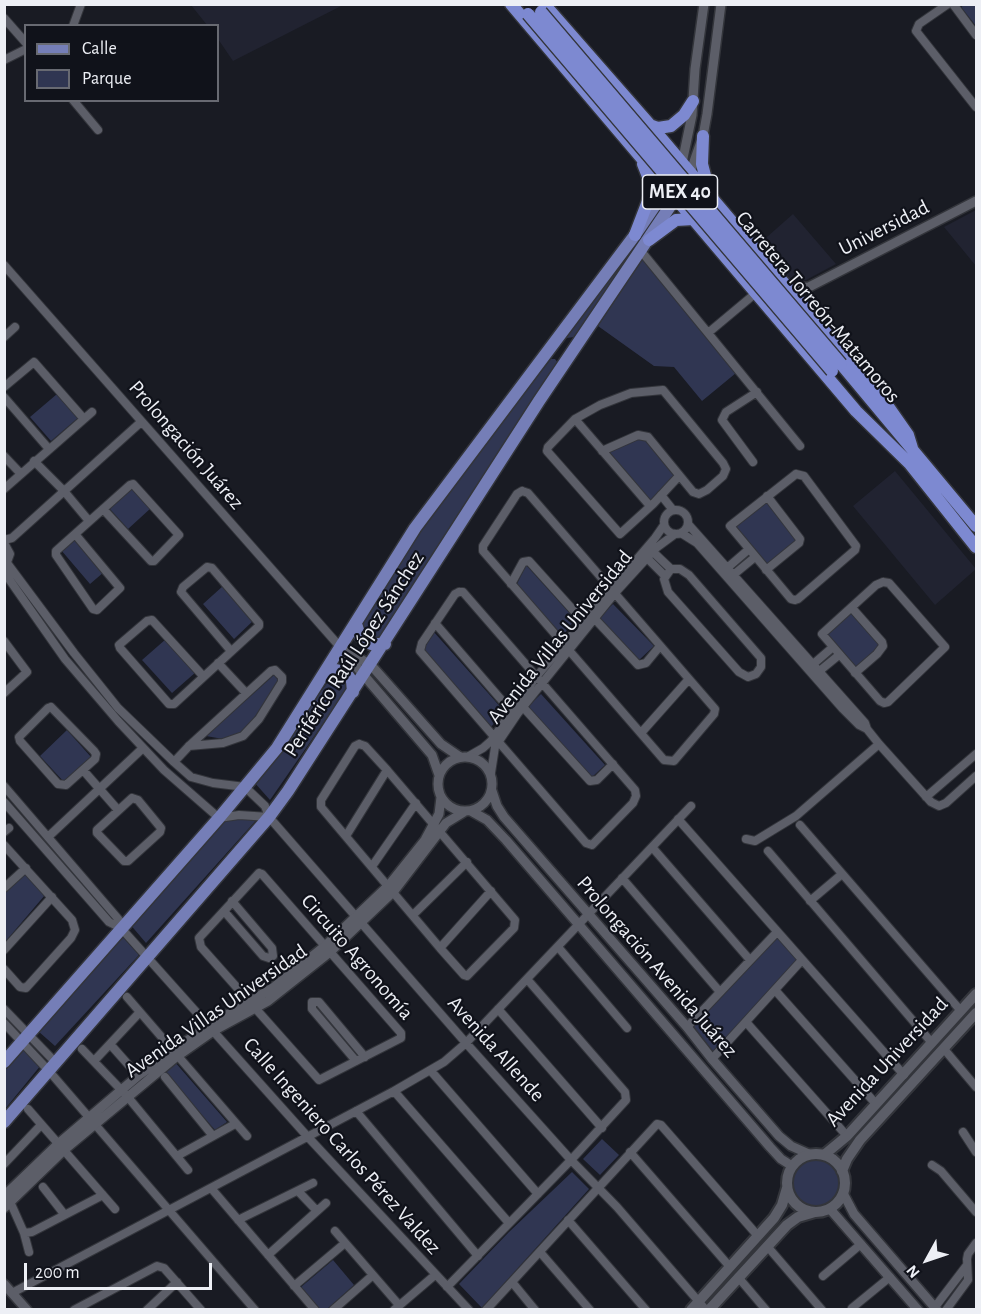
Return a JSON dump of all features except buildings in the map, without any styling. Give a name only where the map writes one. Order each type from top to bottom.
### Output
[{"type":"highway","points":[[511,4],[856,411],[910,464]]},
{"type":"highway","points":[[533,8],[650,125],[898,418],[908,435],[912,448]]},
{"type":"highway","name":"Carretera Torreón-Matamoros","points":[[533,8],[837,368],[912,448],[976,526]]},
{"type":"highway","points":[[650,125],[658,128],[671,126],[684,115],[693,101]]},
{"type":"highway","points":[[638,155],[649,151],[655,143],[650,125]]},
{"type":"highway","points":[[703,136],[702,164],[711,197]]},
{"type":"highway","points":[[635,235],[649,202],[650,189],[646,169],[638,155]]},
{"type":"highway","points":[[694,219],[697,204],[711,197]]},
{"type":"highway","points":[[648,240],[672,223],[687,218],[694,219]]},
{"type":"highway","name":"MEX 40","points":[[837,368],[976,547]]},
{"type":"main road","name":"Periférico Raúl López Sánchez","points":[[4,1122],[269,817],[288,791],[648,240],[672,193],[682,163]]},
{"type":"main road","name":"Periférico Raúl López Sánchez","points":[[4,1062],[219,818],[277,748],[415,528],[635,235],[690,173]]},
{"type":"main road","points":[[552,343],[571,355]]},
{"type":"main road","points":[[356,624],[360,636],[365,641],[371,644],[385,644]]},
{"type":"main road","points":[[326,672],[336,670],[346,673],[352,681],[353,692]]},
{"type":"main road","name":"Avenida Universidad","points":[[824,1155],[847,1136],[976,994]]},
{"type":"main road","name":"Avenida Universidad","points":[[842,1171],[860,1140],[976,1013]]},
{"type":"main road","points":[[809,1154],[824,1155],[835,1161],[842,1171],[845,1182],[843,1193],[835,1205],[830,1209],[814,1212],[792,1221],[738,1277],[701,1307],[730,1267],[779,1211],[787,1188],[787,1176],[799,1158],[809,1154]]},
{"type":"main road","points":[[787,1188],[797,1203],[814,1212]]},
{"type":"street","points":[[75,24],[81,4]]},
{"type":"street","points":[[682,163],[688,141],[704,4]]},
{"type":"street","points":[[690,173],[703,136],[721,4]]},
{"type":"street","points":[[948,4],[921,22],[916,31],[976,107]]},
{"type":"street","points":[[953,4],[976,35]]},
{"type":"street","points":[[4,18],[24,41]]},
{"type":"street","points":[[4,60],[24,50]]},
{"type":"street","points":[[75,102],[98,130]]},
{"type":"street","name":"Universidad","points":[[788,288],[809,287],[976,201]]},
{"type":"street","points":[[641,251],[800,446]]},
{"type":"street","name":"Prolongación Juárez","points":[[4,265],[341,648]]},
{"type":"street","points":[[802,305],[809,287]]},
{"type":"street","points":[[708,333],[757,292]]},
{"type":"street","points":[[6,334],[15,327]]},
{"type":"street","points":[[4,387],[34,362],[84,419]]},
{"type":"street","points":[[602,451],[638,435],[644,436],[653,442],[693,492],[699,494],[707,490],[723,476],[726,469],[663,390],[632,393],[614,398],[575,419],[548,447],[548,454],[618,533],[622,533],[652,505],[679,476]]},
{"type":"street","points":[[753,462],[722,420],[726,412],[757,392]]},
{"type":"street","points":[[4,397],[49,449]]},
{"type":"street","points":[[4,489],[92,412]]},
{"type":"street","points":[[575,419],[652,505],[664,521],[666,530],[697,543],[725,570]]},
{"type":"street","points":[[141,422],[7,543],[6,565],[143,748],[183,787],[219,818],[249,815],[269,817]]},
{"type":"street","points":[[4,456],[21,474]]},
{"type":"street","points":[[34,461],[64,491],[89,521]]},
{"type":"street","points":[[796,474],[801,474],[856,546],[795,600],[791,599],[731,529],[730,525],[766,496],[796,474]]},
{"type":"street","points":[[75,534],[119,585],[120,590],[95,610],[55,553],[75,534],[89,521],[130,485],[133,484],[179,535],[154,561],[149,559],[103,509]]},
{"type":"street","points":[[522,491],[528,493],[715,712],[674,761],[664,760],[511,584],[485,554],[483,546],[517,494],[522,491]]},
{"type":"street","points":[[661,495],[673,510],[686,515],[688,524],[725,570],[810,667],[865,723],[879,744],[934,805],[942,805],[976,776]]},
{"type":"street","points":[[766,496],[800,539],[799,543],[766,570]]},
{"type":"street","points":[[664,521],[673,510]]},
{"type":"street","name":"Avenida Villas Universidad","points":[[465,757],[496,739],[523,707],[542,684],[582,621],[613,591],[647,552],[664,521]]},
{"type":"street","points":[[678,534],[686,530],[688,524]]},
{"type":"street","name":"Avenida Villas Universidad","points":[[647,552],[678,534]]},
{"type":"street","points":[[725,570],[748,550]]},
{"type":"street","points":[[647,552],[671,569],[680,569],[689,575],[762,661],[759,671],[748,677],[739,672],[668,592],[664,582],[665,576],[671,569]]},
{"type":"street","points":[[647,552],[665,576]]},
{"type":"street","points":[[731,577],[755,557]]},
{"type":"street","points":[[511,584],[523,562],[529,561],[582,621]]},
{"type":"street","points":[[203,676],[152,620],[147,621],[119,645],[172,705],[259,626],[260,623],[212,568],[207,567],[183,587],[182,594],[231,651]]},
{"type":"street","points":[[4,572],[65,659],[115,711],[191,777],[213,783],[245,787]]},
{"type":"street","points":[[883,582],[889,583],[945,647],[885,703],[880,701],[823,637],[823,633],[852,608],[876,585],[883,582]]},
{"type":"street","name":"Avenida Villas Universidad","points":[[491,773],[496,739],[511,711],[536,677],[594,618],[613,591]]},
{"type":"street","points":[[463,592],[536,677],[635,790],[635,800],[594,844],[590,845],[420,651],[422,643],[455,594],[463,592]]},
{"type":"street","points":[[852,608],[883,646],[855,673]]},
{"type":"street","points":[[594,618],[638,664],[646,663],[660,646]]},
{"type":"street","points":[[435,623],[511,711]]},
{"type":"street","points":[[4,641],[27,672],[4,693]]},
{"type":"street","points":[[810,667],[833,647]]},
{"type":"street","points":[[341,648],[441,744],[465,757],[482,762],[491,773],[492,791],[486,802],[467,811],[449,806],[438,788],[440,775],[447,763],[465,757]]},
{"type":"street","points":[[817,674],[839,654]]},
{"type":"street","points":[[218,663],[246,693]]},
{"type":"street","points":[[174,762],[189,746],[246,693],[273,670],[283,680],[259,719],[243,736],[224,743],[189,746]]},
{"type":"street","points":[[367,671],[432,755],[440,775]]},
{"type":"street","points":[[641,733],[689,680]]},
{"type":"street","points":[[51,707],[94,751],[95,759],[82,770],[66,785],[58,784],[20,741],[20,734],[51,707]]},
{"type":"street","points":[[523,707],[590,781],[597,780],[613,764]]},
{"type":"street","points":[[746,839],[755,841],[796,816],[879,744]]},
{"type":"street","points":[[357,745],[364,746],[387,770],[515,920],[514,928],[467,976],[440,948],[321,807],[321,800],[357,745]]},
{"type":"street","points":[[48,837],[143,748]]},
{"type":"street","points":[[926,797],[976,754]]},
{"type":"street","points":[[82,770],[118,810]]},
{"type":"street","points":[[346,836],[387,770]]},
{"type":"street","points":[[183,787],[191,777]]},
{"type":"street","name":"Calle Ingeniero Carlos Pérez Valdez","points":[[4,786],[120,921],[121,928],[307,1136],[469,1310]]},
{"type":"street","name":"Avenida Allende","points":[[245,787],[265,806],[269,817],[466,1043],[598,1187],[701,1307]]},
{"type":"street","name":"Prolongación Avenida Juárez","points":[[492,791],[504,817],[779,1136],[791,1146],[809,1154]]},
{"type":"street","name":"Avenida Villas Universidad","points":[[437,828],[441,796]]},
{"type":"street","points":[[135,798],[161,828],[160,832],[128,861],[121,859],[96,830],[118,810],[135,798]]},
{"type":"street","points":[[4,802],[109,922],[121,928]]},
{"type":"street","points":[[372,866],[416,803]]},
{"type":"street","points":[[12,1293],[431,1071],[466,1043],[691,806]]},
{"type":"street","name":"Avenida Villas Universidad","points":[[6,1198],[92,1120],[174,1054],[211,1029],[252,1006],[327,949],[391,888],[425,840],[437,828],[467,811]]},
{"type":"street","name":"Prolongación Avenida Juárez","points":[[467,811],[492,824],[781,1159],[792,1166]]},
{"type":"street","points":[[678,819],[904,1075]]},
{"type":"street","points":[[800,825],[961,1011]]},
{"type":"street","points":[[4,844],[72,920],[75,930],[71,938],[26,988],[20,987],[4,969]]},
{"type":"street","points":[[652,847],[750,960]]},
{"type":"street","points":[[768,851],[932,1043]]},
{"type":"street","points":[[414,915],[467,862]]},
{"type":"street","points":[[4,888],[26,868]]},
{"type":"street","name":"Circuito Agronomía","points":[[261,873],[401,1033],[399,1040],[319,1080],[199,943],[200,938],[224,911],[256,874],[261,873]]},
{"type":"street","points":[[810,901],[842,874]]},
{"type":"street","points":[[622,878],[720,992]]},
{"type":"street","points":[[440,948],[491,891]]},
{"type":"street","points":[[4,950],[52,897]]},
{"type":"street","points":[[224,911],[263,956],[269,958],[274,953],[232,901]]},
{"type":"street","points":[[687,1027],[777,932]]},
{"type":"street","points":[[558,947],[627,1028]]},
{"type":"street","points":[[712,1059],[802,960]]},
{"type":"street","points":[[447,1287],[602,1128],[624,1104],[627,1096],[527,979]]},
{"type":"street","points":[[774,990],[876,1104]]},
{"type":"street","points":[[127,997],[247,1137]]},
{"type":"street","points":[[356,1061],[312,1009],[312,1002],[319,1002],[365,1057]]},
{"type":"street","points":[[4,1009],[24,1039]]},
{"type":"street","points":[[498,1009],[602,1128]]},
{"type":"street","points":[[94,1061],[139,1013]]},
{"type":"street","points":[[746,1022],[847,1136]]},
{"type":"street","points":[[4,1023],[52,1067],[92,1120],[252,1308]]},
{"type":"street","points":[[110,1044],[133,1070]]},
{"type":"street","points":[[82,1049],[124,1093],[188,1170]]},
{"type":"street","points":[[944,1049],[976,1087]]},
{"type":"street","points":[[431,1071],[538,1194]]},
{"type":"street","points":[[165,1077],[213,1136]]},
{"type":"street","points":[[394,1091],[510,1223]]},
{"type":"street","points":[[28,1109],[115,1209]]},
{"type":"street","points":[[356,1111],[478,1256]]},
{"type":"street","points":[[177,1156],[235,1124]]},
{"type":"street","points":[[486,1310],[657,1124],[662,1125],[758,1236]]},
{"type":"street","points":[[4,1164],[41,1125]]},
{"type":"street","points":[[963,1132],[976,1152]]},
{"type":"street","points":[[630,1152],[730,1267]]},
{"type":"street","points":[[932,1165],[941,1171],[976,1212]]},
{"type":"street","points":[[238,1220],[313,1183]]},
{"type":"street","points":[[43,1187],[64,1214]]},
{"type":"street","points":[[211,1188],[315,1310]]},
{"type":"street","points":[[298,1191],[317,1211]]},
{"type":"street","points":[[843,1193],[854,1214],[936,1308],[967,1265]]},
{"type":"street","points":[[24,1233],[32,1232],[103,1195]]},
{"type":"street","points":[[6,1198],[24,1233],[29,1252]]},
{"type":"street","points":[[268,1255],[326,1203]]},
{"type":"street","points":[[830,1209],[917,1309]]},
{"type":"street","points":[[568,1220],[646,1310]]},
{"type":"street","points":[[335,1232],[373,1275],[397,1307],[435,1275]]},
{"type":"street","points":[[294,1286],[345,1243]]},
{"type":"street","points":[[946,1310],[968,1280],[968,1254],[976,1243]]},
{"type":"street","points":[[823,1276],[861,1244]]},
{"type":"street","points":[[767,1246],[822,1310]]},
{"type":"street","points":[[540,1252],[590,1310]]},
{"type":"street","points":[[74,1310],[86,1307],[157,1266],[164,1268],[201,1310]]},
{"type":"street","points":[[333,1310],[373,1275]]},
{"type":"street","points":[[738,1277],[766,1310]]},
{"type":"street","points":[[852,1308],[890,1277]]},
{"type":"street","points":[[147,1310],[177,1282]]},
{"type":"street","points":[[512,1282],[535,1310]]},
{"type":"street","points":[[4,1284],[27,1310]]},
{"type":"shaded area","points":[[191,5],[343,5],[233,61],[219,40],[219,24],[206,24]]},
{"type":"shaded area","points":[[976,210],[976,266],[944,227]]},
{"type":"shaded area","points":[[793,214],[836,264],[806,280],[793,283],[759,244]]},
{"type":"shaded area","points":[[895,471],[976,569],[935,605],[853,506]]},
{"type":"green space","points":[[976,5],[976,26],[961,7]]},
{"type":"green space","points":[[665,199],[668,200],[668,204],[574,337],[567,338],[566,337]]},
{"type":"green space","points":[[643,257],[736,373],[702,401],[674,367],[654,366],[598,326]]},
{"type":"green space","points":[[551,359],[555,359],[558,363],[379,641],[362,625],[398,562],[450,486]]},
{"type":"green space","points":[[57,394],[78,418],[51,441],[30,417]]},
{"type":"green space","points":[[640,438],[648,441],[675,477],[651,503],[606,452]]},
{"type":"green space","points":[[132,487],[151,508],[128,529],[109,508]]},
{"type":"green space","points":[[766,500],[798,540],[766,567],[733,526]]},
{"type":"green space","points":[[74,537],[104,572],[90,584],[61,550]]},
{"type":"green space","points":[[526,565],[575,619],[562,637],[516,586]]},
{"type":"green space","points":[[223,586],[254,620],[234,639],[203,604]]},
{"type":"green space","points":[[613,604],[654,646],[638,661],[598,618]]},
{"type":"green space","points":[[852,609],[882,646],[855,672],[823,635]]},
{"type":"green space","points":[[433,631],[504,711],[491,727],[423,651]]},
{"type":"green space","points":[[166,639],[196,672],[172,693],[142,660]]},
{"type":"green space","points":[[340,674],[349,686],[270,800],[254,782],[333,675]]},
{"type":"green space","points":[[274,675],[279,681],[242,732],[223,739],[206,736]]},
{"type":"green space","points":[[541,694],[605,765],[591,778],[527,707]]},
{"type":"green space","points":[[67,730],[91,757],[64,782],[40,756]]},
{"type":"green space","points":[[259,817],[146,943],[129,923],[219,821]]},
{"type":"green space","points":[[25,873],[45,895],[5,942],[5,891]]},
{"type":"green space","points":[[120,934],[139,955],[55,1046],[38,1031]]},
{"type":"green space","points":[[778,936],[800,960],[712,1055],[691,1026]]},
{"type":"green space","points":[[22,1048],[41,1065],[5,1109],[5,1068]]},
{"type":"green space","points":[[174,1061],[227,1122],[215,1130],[163,1071]]},
{"type":"green space","points":[[602,1139],[619,1155],[600,1175],[583,1159]]},
{"type":"green space","points":[[811,1157],[821,1157],[830,1161],[838,1169],[842,1183],[838,1197],[830,1205],[821,1209],[811,1209],[802,1205],[794,1197],[790,1188],[790,1178],[794,1169],[802,1161]]},
{"type":"green space","points":[[572,1172],[589,1189],[482,1308],[459,1284]]},
{"type":"green space","points":[[333,1260],[354,1285],[326,1310],[320,1309],[301,1287]]}]
